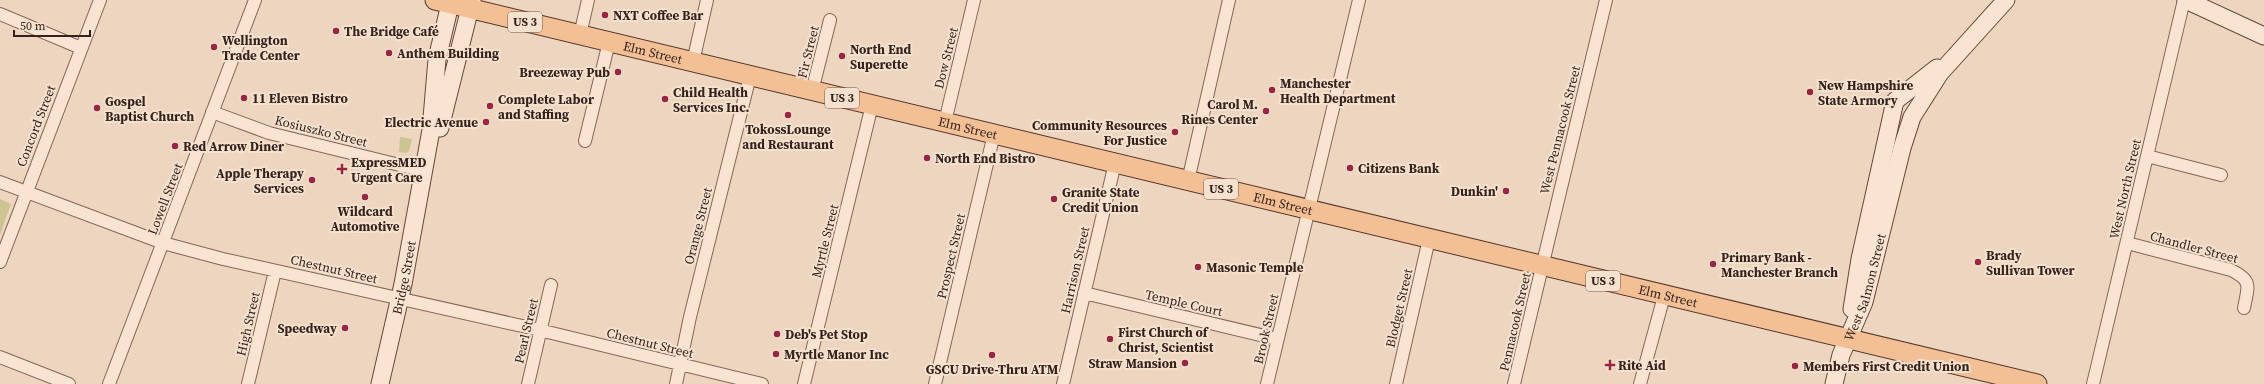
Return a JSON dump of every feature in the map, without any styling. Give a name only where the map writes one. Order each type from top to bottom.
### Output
[{"type":"main road","name":"West Salmon Street","points":[[1848,339],[1864,302],[1902,148],[1912,117],[1930,88],[1966,44],[2006,0]]},
{"type":"main road","points":[[2185,0],[2264,36]]},
{"type":"main road","name":"Elm Street","points":[[445,1],[471,4],[580,35],[1308,209],[1664,296],[2037,384]]},
{"type":"main road","name":"Bridge Street","points":[[380,384],[400,298],[431,130],[437,59],[445,1]]},
{"type":"main road","name":"Bridge Street","points":[[424,171],[435,147],[471,4]]},
{"type":"main road","name":"West Salmon Street","points":[[1848,339],[1860,259],[1895,101],[1966,44]]},
{"type":"main road","points":[[1834,384],[1838,364],[1848,339]]},
{"type":"street","name":"Concord Street","points":[[0,262],[100,0]]},
{"type":"street","name":"Lowell Street","points":[[109,384],[255,0]]},
{"type":"street","points":[[580,35],[588,0]]},
{"type":"street","points":[[693,62],[707,0]]},
{"type":"street","name":"Dow Street","points":[[945,122],[974,0]]},
{"type":"street","points":[[1188,181],[1229,0]]},
{"type":"street","name":"Brook Street","points":[[1267,384],[1358,0]]},
{"type":"street","name":"West Pennacook Street","points":[[1542,266],[1606,0]]},
{"type":"street","name":"West North Street","points":[[2093,384],[2185,0]]},
{"type":"street","points":[[0,14],[81,48]]},
{"type":"street","name":"Fir Street","points":[[812,91],[830,20]]},
{"type":"street","points":[[585,141],[609,42]]},
{"type":"street","name":"Orange Street","points":[[676,384],[695,296],[750,76]]},
{"type":"street","name":"Myrtle Street","points":[[804,384],[872,105]]},
{"type":"street","name":"Kosiuszko Street","points":[[212,112],[269,133],[424,171]]},
{"type":"street","name":"Prospect Street","points":[[934,384],[994,134]]},
{"type":"street","points":[[2147,156],[2221,175]]},
{"type":"street","name":"Harrison Street","points":[[1063,384],[1115,163]]},
{"type":"street","name":"Chestnut Street","points":[[0,182],[163,244],[541,330],[762,384]]},
{"type":"street","name":"Blodget Street","points":[[1396,384],[1429,239]]},
{"type":"street","name":"Chandler Street","points":[[2127,243],[2231,270],[2240,274],[2246,278],[2248,283],[2244,308]]},
{"type":"street","name":"Pennacook Street","points":[[1514,384],[1542,266]]},
{"type":"street","name":"High Street","points":[[248,384],[275,270]]},
{"type":"street","name":"Pearl Street","points":[[528,384],[551,285]]},
{"type":"street","name":"Temple Court","points":[[1084,293],[1278,339]]},
{"type":"street","points":[[1640,384],[1664,296]]},
{"type":"street","points":[[0,357],[69,384]]},
{"type":"shaded area","points":[[400,137],[412,139],[409,151],[406,153],[399,152]]},
{"type":"shaded area","points":[[0,199],[11,204],[0,235]]},
{"type":"place","name":"NXT Coffee Bar","points":[[605,15]]},
{"type":"place","name":"The Bridge Café","points":[[336,31]]},
{"type":"place","name":"Wellington Trade Center","points":[[214,47]]},
{"type":"place","name":"Anthem Building","points":[[389,53]]},
{"type":"place","name":"North End Superette","points":[[842,56]]},
{"type":"place","name":"Breezeway Pub","points":[[618,72]]},
{"type":"place","name":"Manchester Health Department","points":[[1272,90]]},
{"type":"place","name":"New Hampshire State Armory","points":[[1810,92]]},
{"type":"place","name":"11 Eleven Bistro","points":[[244,98]]},
{"type":"place","name":"Child Health Services Inc.","points":[[665,99]]},
{"type":"place","name":"Complete Labor and Staffing","points":[[490,106]]},
{"type":"place","name":"Gospel Baptist Church","points":[[97,108]]},
{"type":"place","name":"Carol M. Rines Center","points":[[1266,111]]},
{"type":"place","name":"TokossLounge and Restaurant","points":[[788,115]]},
{"type":"place","name":"Electric Avenue","points":[[486,122]]},
{"type":"place","name":"Community Resources For Justice","points":[[1175,132]]},
{"type":"place","name":"Red Arrow Diner","points":[[175,146]]},
{"type":"place","name":"North End Bistro","points":[[927,158]]},
{"type":"place","name":"Citizens Bank","points":[[1350,168]]},
{"type":"place","name":"ExpressMED Urgent Care","points":[[342,169]]},
{"type":"place","name":"Apple Therapy Services","points":[[312,180]]},
{"type":"place","name":"Dunkin'","points":[[1506,191]]},
{"type":"place","name":"Wildcard Automotive","points":[[365,197]]},
{"type":"place","name":"Granite State Credit Union","points":[[1054,199]]},
{"type":"place","name":"Brady Sullivan Tower","points":[[1978,262]]},
{"type":"place","name":"Primary Bank - Manchester Branch","points":[[1713,264]]},
{"type":"place","name":"Masonic Temple","points":[[1198,267]]},
{"type":"place","name":"Speedway","points":[[345,328]]},
{"type":"place","name":"Deb's Pet Stop","points":[[777,334]]},
{"type":"place","name":"First Church of Christ, Scientist","points":[[1110,339]]},
{"type":"place","name":"Myrtle Manor Inc","points":[[776,354]]},
{"type":"place","name":"GSCU Drive-Thru ATM","points":[[992,355]]},
{"type":"place","name":"Straw Mansion","points":[[1185,363]]},
{"type":"place","name":"Rite Aid","points":[[1610,365]]},
{"type":"place","name":"Members First Credit Union","points":[[1795,366]]}]
